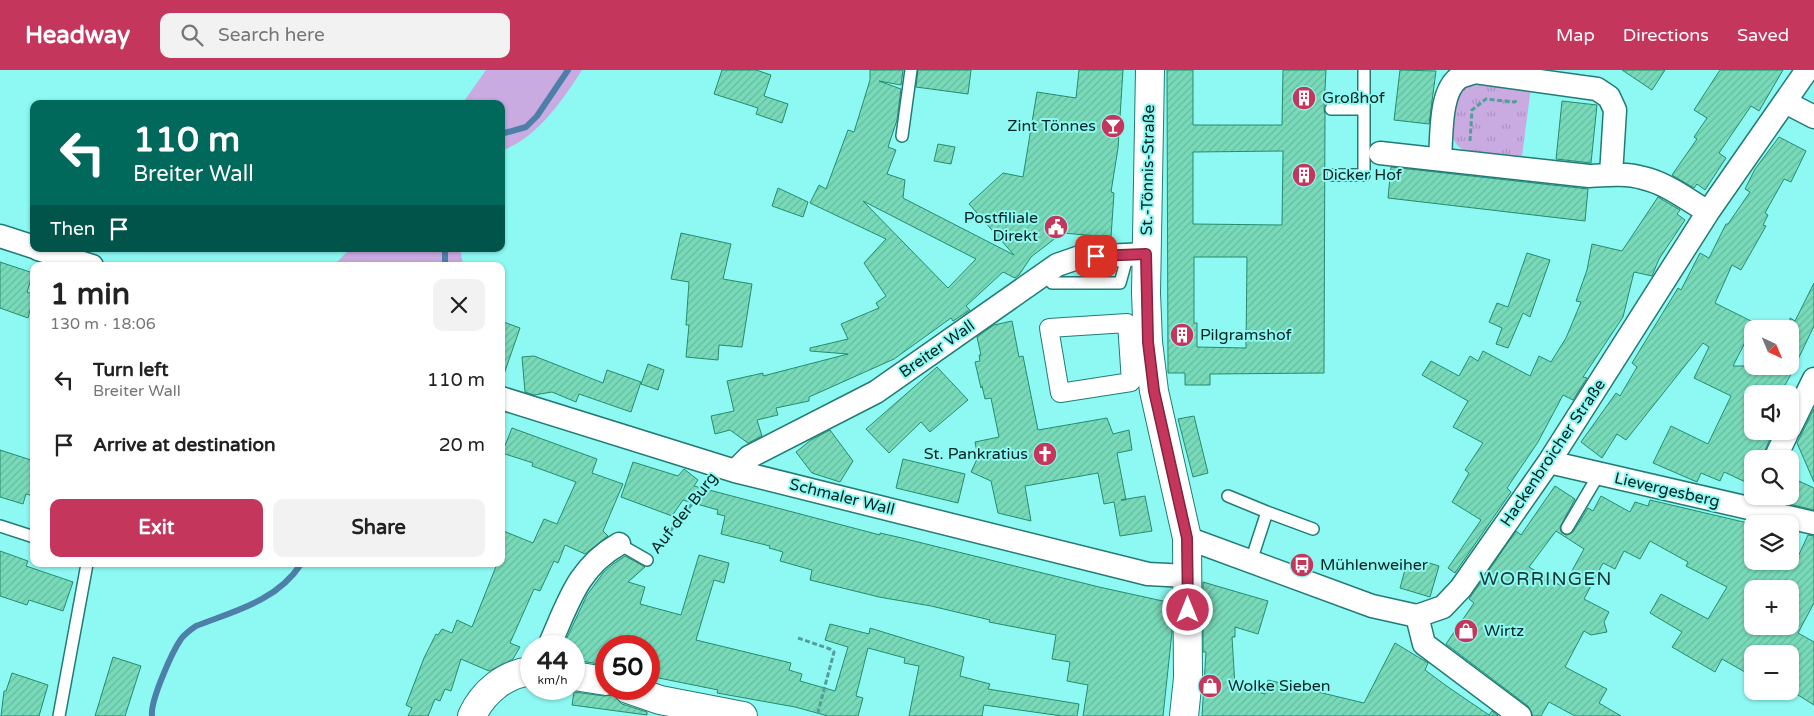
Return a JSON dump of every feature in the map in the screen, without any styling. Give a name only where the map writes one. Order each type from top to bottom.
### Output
[{"type":"main road","name":"St.-Tönnis-Straße","points":[[1150,70],[1137,254],[1146,312],[1141,372],[1187,538],[1188,678],[1184,716]]},
{"type":"main road","points":[[472,716],[491,690],[502,680],[520,672]]},
{"type":"main road","points":[[660,700],[743,716]]},
{"type":"street","name":"Hackenbroicher Straße","points":[[1417,616],[1443,607],[1461,588],[1550,462],[1708,212],[1807,70]]},
{"type":"street","points":[[1440,158],[1445,103],[1450,87],[1460,78],[1475,72],[1597,89],[1609,98],[1615,110],[1611,174]]},
{"type":"street","points":[[1785,102],[1814,117]]},
{"type":"street","points":[[1372,152],[1440,158],[1589,176],[1611,174],[1644,178],[1666,187],[1708,212]]},
{"type":"street","points":[[0,236],[30,247]]},
{"type":"street","points":[[48,252],[79,262]]},
{"type":"street","name":"Breiter Wall","points":[[727,468],[876,392],[1057,265],[1080,257],[1137,254]]},
{"type":"street","points":[[1127,323],[1141,372],[1131,382],[1060,393],[1049,328],[1127,323]]},
{"type":"street","points":[[1799,410],[1814,379]]},
{"type":"street","name":"Schmaler Wall","points":[[505,399],[727,468],[1148,574],[1188,576]]},
{"type":"street","name":"Lievergesberg","points":[[1550,462],[1599,474],[1744,501]]},
{"type":"street","name":"Lievergesberg","points":[[1759,505],[1814,523]]},
{"type":"street","points":[[1187,538],[1372,606],[1417,616],[1424,644],[1520,716]]},
{"type":"street","points":[[554,635],[585,570],[606,551],[619,544]]},
{"type":"lane","points":[[902,136],[911,70]]},
{"type":"lane","points":[[1333,174],[1364,174],[1372,152],[1364,108],[1364,70]]},
{"type":"lane","points":[[1331,109],[1364,108]]},
{"type":"lane","points":[[1567,528],[1599,474]]},
{"type":"lane","points":[[1228,496],[1313,529]]},
{"type":"lane","points":[[1251,561],[1267,512]]},
{"type":"lane","points":[[0,526],[30,536]]},
{"type":"lane","points":[[619,544],[647,560]]},
{"type":"lane","points":[[59,716],[86,567]]},
{"type":"path","points":[[1468,162],[1472,110],[1486,99],[1515,102],[1524,94],[1526,79]]},
{"type":"path","name":"Auf der Burg","points":[[647,560],[727,468]]},
{"type":"path","points":[[798,638],[834,652],[817,716]]},
{"type":"green space","points":[[486,70],[582,70],[548,117],[526,137],[505,149],[505,100],[465,100]]},
{"type":"green space","points":[[1475,81],[1531,87],[1522,156],[1469,152],[1458,146],[1454,141],[1450,119],[1455,98],[1466,86]]},
{"type":"green space","points":[[347,252],[461,252],[463,262],[337,262]]},
{"type":"building","points":[[722,70],[756,70],[771,75],[764,96],[788,104],[782,123],[756,114],[758,108],[714,94]]},
{"type":"building","points":[[870,70],[903,70],[901,85],[879,81],[901,89],[897,120],[888,147],[896,150],[887,174],[905,180],[903,198],[1014,255],[969,204],[1003,173],[1023,177],[1037,92],[1076,98],[1079,70],[1123,70],[1118,148],[1111,192],[1114,193],[1111,237],[1062,233],[1031,257],[1015,278],[1003,272],[966,306],[970,310],[953,321],[951,318],[894,359],[809,397],[809,401],[776,408],[778,415],[757,420],[762,436],[748,443],[730,430],[715,434],[711,416],[734,411],[727,381],[763,373],[763,376],[848,354],[810,351],[810,348],[848,339],[841,324],[879,308],[876,303],[886,296],[864,263],[886,239],[810,203],[819,185],[826,189],[848,130],[854,132],[870,80]],"holes":[[[863,201],[976,259],[948,288]]]},
{"type":"building","points":[[918,70],[971,70],[968,94],[916,87]]},
{"type":"building","points":[[1167,70],[1193,70],[1193,125],[1282,125],[1283,70],[1326,70],[1324,109],[1324,373],[1210,374],[1210,385],[1185,385],[1185,373],[1168,373]],"holes":[[[1283,151],[1282,225],[1193,224],[1193,152]],[[1194,257],[1247,257],[1246,348],[1197,347],[1197,323],[1194,323]]]},
{"type":"building","points":[[1400,70],[1436,71],[1429,124],[1394,120]]},
{"type":"building","points":[[1622,70],[1665,70],[1652,90]]},
{"type":"building","points":[[1720,70],[1783,70],[1759,111],[1751,106],[1719,153],[1726,158],[1705,190],[1697,184],[1694,188],[1672,175],[1697,139],[1694,137],[1707,118],[1694,110]]},
{"type":"building","points":[[1562,101],[1597,105],[1591,163],[1556,159]]},
{"type":"building","points":[[1779,137],[1806,151],[1791,182],[1784,179],[1765,213],[1768,215],[1763,225],[1766,226],[1741,270],[1732,265],[1715,303],[1749,320],[1744,320],[1744,344],[1733,366],[1744,366],[1744,375],[1790,375],[1785,385],[1744,385],[1744,440],[1769,440],[1765,450],[1744,450],[1744,481],[1724,472],[1720,481],[1701,473],[1697,482],[1653,463],[1671,426],[1708,444],[1731,396],[1694,378],[1709,347],[1703,343],[1626,440],[1617,434],[1602,458],[1581,442],[1616,393],[1620,396],[1637,367],[1632,363],[1678,288],[1681,290],[1700,253],[1709,258],[1726,224],[1728,224],[1750,192],[1745,189],[1755,169]]},
{"type":"building","points":[[938,144],[955,147],[951,164],[934,161]]},
{"type":"building","points":[[1391,167],[1588,189],[1585,221],[1388,198]]},
{"type":"building","points":[[778,188],[808,202],[803,217],[772,206]]},
{"type":"building","points":[[1658,197],[1680,210],[1677,214],[1685,220],[1659,259],[1652,276],[1634,272],[1623,317],[1583,377],[1587,378],[1573,400],[1563,395],[1538,442],[1507,488],[1511,492],[1455,573],[1448,568],[1481,520],[1452,502],[1469,473],[1465,470],[1483,443],[1453,427],[1468,401],[1422,375],[1431,361],[1459,376],[1470,356],[1478,361],[1483,351],[1530,376],[1539,356],[1551,362],[1566,338],[1581,302],[1576,301],[1587,270],[1592,244],[1622,251]]},
{"type":"building","points":[[681,233],[731,244],[723,279],[752,284],[742,347],[719,345],[718,360],[686,357],[689,325],[686,325],[689,282],[671,279]]},
{"type":"building","points":[[1527,253],[1550,260],[1530,317],[1523,313],[1508,348],[1496,344],[1502,328],[1489,322],[1497,303],[1508,307]]},
{"type":"building","points":[[0,262],[30,272],[30,282],[27,292],[30,293],[28,318],[0,308]]},
{"type":"building","points":[[1814,283],[1814,326],[1799,357],[1799,320],[1796,320]]},
{"type":"building","points":[[1012,321],[1019,357],[1023,356],[1038,430],[1107,418],[1113,434],[1129,430],[1132,450],[1117,453],[1126,499],[1145,496],[1152,531],[1120,536],[1114,502],[1104,504],[1098,473],[1025,486],[1031,521],[998,513],[991,481],[971,472],[978,457],[975,442],[999,437],[991,398],[985,399],[975,362],[980,361],[979,355],[981,355],[977,337],[994,325]]},
{"type":"building","points":[[505,322],[520,328],[505,371]]},
{"type":"building","points":[[534,356],[603,383],[607,370],[641,382],[631,412],[579,394],[576,402],[552,392],[534,395],[525,392],[522,357]]},
{"type":"building","points":[[648,364],[664,370],[658,390],[641,384]]},
{"type":"building","points":[[937,367],[968,400],[930,432],[921,422],[889,453],[866,429]]},
{"type":"building","points":[[1814,409],[1814,482],[1797,443]]},
{"type":"building","points":[[1194,416],[1208,473],[1193,477],[1178,419]]},
{"type":"building","points":[[512,428],[597,459],[592,473],[623,484],[603,531],[608,536],[585,554],[565,545],[558,563],[554,561],[540,591],[534,589],[510,643],[520,647],[513,659],[489,671],[461,659],[451,691],[445,689],[440,701],[435,699],[428,716],[408,716],[412,708],[406,705],[424,658],[436,634],[438,635],[442,629],[452,633],[457,620],[472,627],[496,567],[505,567],[505,532],[533,543],[544,519],[557,524],[576,482],[532,466],[533,463],[505,454],[505,446]]},
{"type":"building","points":[[830,430],[853,461],[840,482],[812,473],[796,452],[811,440]]},
{"type":"building","points":[[0,450],[30,460],[30,495],[26,494],[23,504],[0,497]]},
{"type":"building","points":[[903,459],[965,474],[958,503],[896,488]]},
{"type":"building","points":[[633,462],[678,476],[684,469],[698,480],[694,486],[880,535],[880,533],[902,538],[1099,587],[1172,603],[1172,632],[1163,716],[1083,716],[1088,685],[1067,681],[1070,662],[1052,659],[1056,635],[989,622],[990,620],[931,606],[879,597],[810,580],[812,570],[780,561],[783,552],[769,548],[770,546],[721,534],[725,516],[717,514],[718,510],[683,500],[672,516],[621,497]]},
{"type":"building","points":[[1799,481],[1814,488],[1814,510],[1793,505],[1799,505]]},
{"type":"building","points":[[1555,486],[1575,499],[1560,527],[1561,532],[1566,535],[1573,532],[1588,508],[1593,511],[1601,496],[1630,512],[1635,502],[1648,506],[1650,500],[1744,522],[1744,570],[1799,570],[1799,554],[1808,535],[1814,536],[1814,603],[1799,631],[1799,580],[1744,580],[1744,635],[1799,634],[1814,642],[1814,705],[1799,696],[1799,645],[1744,645],[1744,671],[1722,659],[1715,672],[1672,647],[1682,632],[1650,613],[1661,594],[1708,619],[1727,587],[1686,566],[1688,562],[1650,541],[1640,559],[1624,551],[1615,569],[1603,563],[1584,599],[1609,612],[1604,622],[1607,632],[1591,635],[1584,631],[1565,667],[1607,689],[1599,703],[1621,716],[1575,716],[1549,702],[1541,716],[1533,716],[1528,706],[1446,644],[1474,603],[1469,599],[1516,531],[1521,535]],"holes":[[[1556,531],[1584,549],[1563,587],[1529,567]]]},
{"type":"building","points":[[0,551],[28,561],[26,566],[73,582],[63,611],[29,600],[27,605],[0,596]]},
{"type":"building","points":[[699,555],[729,563],[724,583],[714,580],[696,640],[791,663],[789,670],[802,674],[800,681],[835,691],[848,647],[825,640],[830,624],[869,634],[870,628],[964,657],[960,676],[990,684],[988,689],[1079,704],[1077,716],[1062,716],[984,705],[982,716],[909,716],[919,666],[904,663],[905,658],[868,648],[856,696],[863,698],[858,716],[828,716],[795,707],[717,693],[718,690],[660,678],[660,635],[595,635],[595,663],[585,662],[585,635],[568,635],[587,595],[603,573],[625,556],[645,567],[628,582],[645,587],[640,604],[681,615]]},
{"type":"building","points":[[1423,561],[1439,566],[1430,597],[1400,588],[1406,566],[1420,570]]},
{"type":"building","points":[[1203,582],[1268,601],[1258,634],[1235,627],[1235,637],[1232,637],[1235,686],[1265,694],[1268,680],[1364,703],[1395,643],[1428,663],[1425,670],[1448,687],[1489,715],[1492,711],[1498,716],[1202,716],[1206,652],[1203,652]]},
{"type":"building","points":[[113,657],[141,666],[125,716],[95,716]]},
{"type":"building","points":[[12,673],[48,685],[39,716],[1,716],[4,691],[6,691]]},
{"type":"building","points":[[585,693],[595,695],[595,700],[618,700],[622,704],[647,712],[647,715],[572,705],[573,700],[585,700]]},
{"type":"waterway","points":[[505,133],[526,127],[537,116],[568,70]]},
{"type":"waterway","points":[[445,252],[445,262]]},
{"type":"waterway","points":[[152,716],[154,699],[162,677],[177,645],[184,635],[196,626],[240,610],[267,596],[291,577],[299,567]]},
{"type":"place","name":"Großhof","points":[[1304,98]]},
{"type":"place","name":"Zint Tönnes","points":[[1113,126]]},
{"type":"place","name":"Dicker Hof","points":[[1304,175]]},
{"type":"place","name":"Postfiliale Direkt","points":[[1056,227]]},
{"type":"place","name":"Pilgramshof","points":[[1182,335]]},
{"type":"place","name":"St. Pankratius","points":[[1045,454]]},
{"type":"place","name":"Mühlenweiher","points":[[1302,565]]},
{"type":"place","name":"Wirtz","points":[[1466,631]]},
{"type":"place","name":"Wolke Sieben","points":[[1210,686]]},
{"type":"district","name":"WORRINGEN","points":[[1546,579]]},
{"type":"route","points":[[1096,256],[1146,254],[1148,342],[1151,370],[1187,538],[1188,610]]}]
